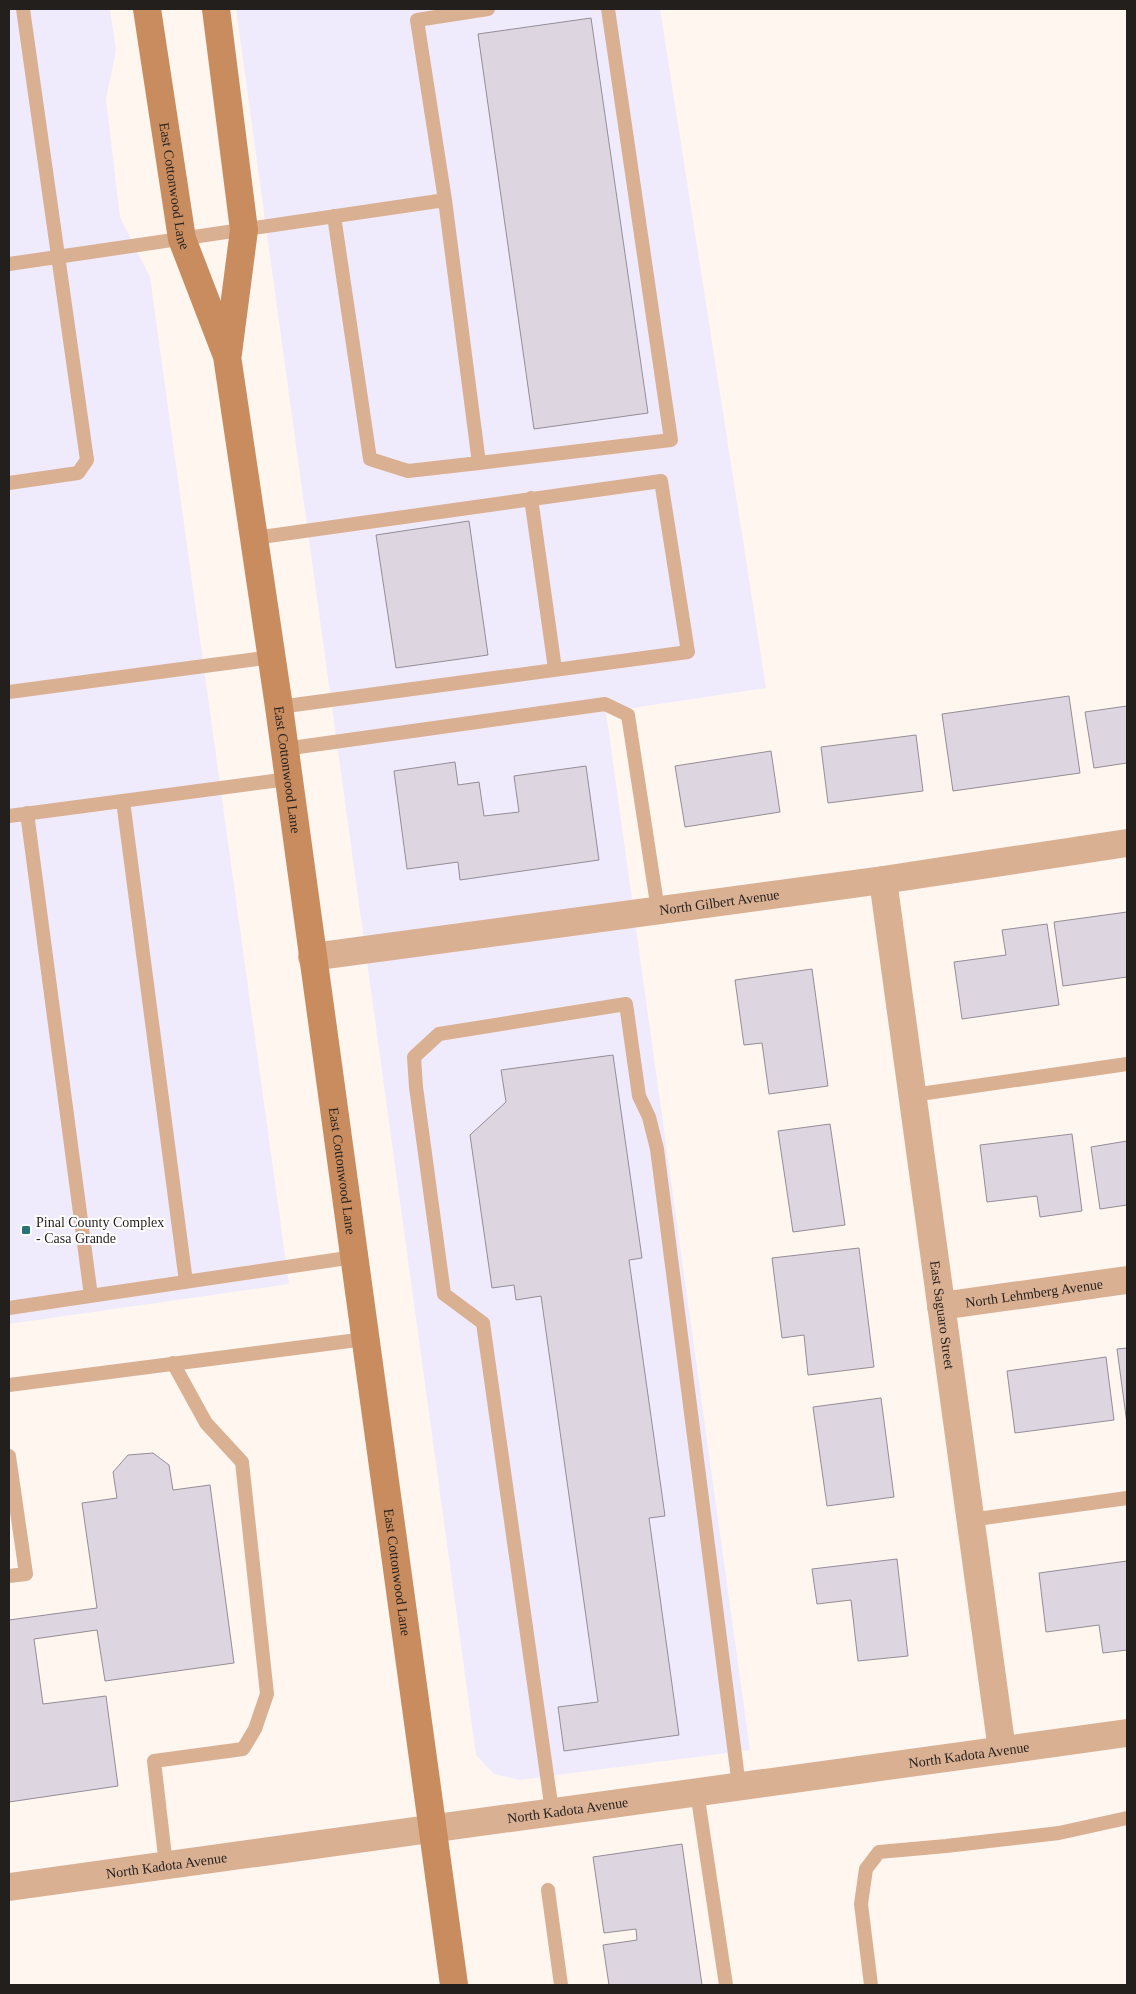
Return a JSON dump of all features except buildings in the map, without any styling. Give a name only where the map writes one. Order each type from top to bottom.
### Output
[{"type":"main road","name":"East Cottonwood Lane","points":[[147,9],[182,239],[227,356],[279,706],[454,1985]]},
{"type":"main road","name":"East Cottonwood Lane","points":[[216,9],[244,230],[227,356]]},
{"type":"street","name":"North Gilbert Avenue","points":[[312,956],[883,880],[1127,843]]},
{"type":"street","name":"East Saguaro Street","points":[[883,880],[1002,1750]]},
{"type":"street","name":"North Lehmberg Avenue","points":[[941,1306],[1127,1280]]},
{"type":"street","name":"North Kadota Avenue","points":[[9,1887],[1127,1733]]},
{"type":"lane","points":[[9,483],[78,473],[87,460],[23,9]]},
{"type":"lane","points":[[479,463],[445,200],[417,20],[488,9]]},
{"type":"lane","points":[[334,216],[370,459],[408,471],[671,440],[608,9]]},
{"type":"lane","points":[[9,264],[445,200]]},
{"type":"lane","points":[[254,538],[661,481],[688,652],[279,706]]},
{"type":"lane","points":[[531,498],[555,669]]},
{"type":"lane","points":[[9,692],[272,657]]},
{"type":"lane","points":[[284,749],[605,704],[628,715],[658,910]]},
{"type":"lane","points":[[9,816],[288,779]]},
{"type":"lane","points":[[123,801],[186,1282]]},
{"type":"lane","points":[[27,813],[90,1296]]},
{"type":"lane","points":[[552,1811],[483,1322],[444,1294],[416,1087],[414,1057],[439,1034],[626,1004],[639,1096],[649,1117],[657,1149],[739,1786]]},
{"type":"lane","points":[[913,1095],[1127,1064]]},
{"type":"lane","points":[[9,1308],[354,1257]]},
{"type":"lane","points":[[9,1385],[365,1339]]},
{"type":"lane","points":[[166,1865],[154,1761],[243,1749],[255,1729],[267,1694],[242,1462],[206,1423],[173,1364]]},
{"type":"lane","points":[[9,1456],[26,1574],[9,1576]]},
{"type":"lane","points":[[970,1520],[1127,1498]]},
{"type":"lane","points":[[697,1792],[726,1985]]},
{"type":"lane","points":[[871,1985],[861,1904],[866,1869],[879,1852],[1059,1833],[1127,1818]]},
{"type":"lane","points":[[548,1890],[561,1985]]},
{"type":"shaded area","points":[[9,9],[110,9],[116,51],[106,99],[120,217],[150,277],[289,1284],[9,1324]]},
{"type":"shaded area","points":[[236,9],[660,9],[766,688],[606,712],[750,1750],[519,1780],[494,1774],[476,1755]]},
{"type":"place","name":"Pinal County Complex - Casa Grande","points":[[26,1230]]}]
